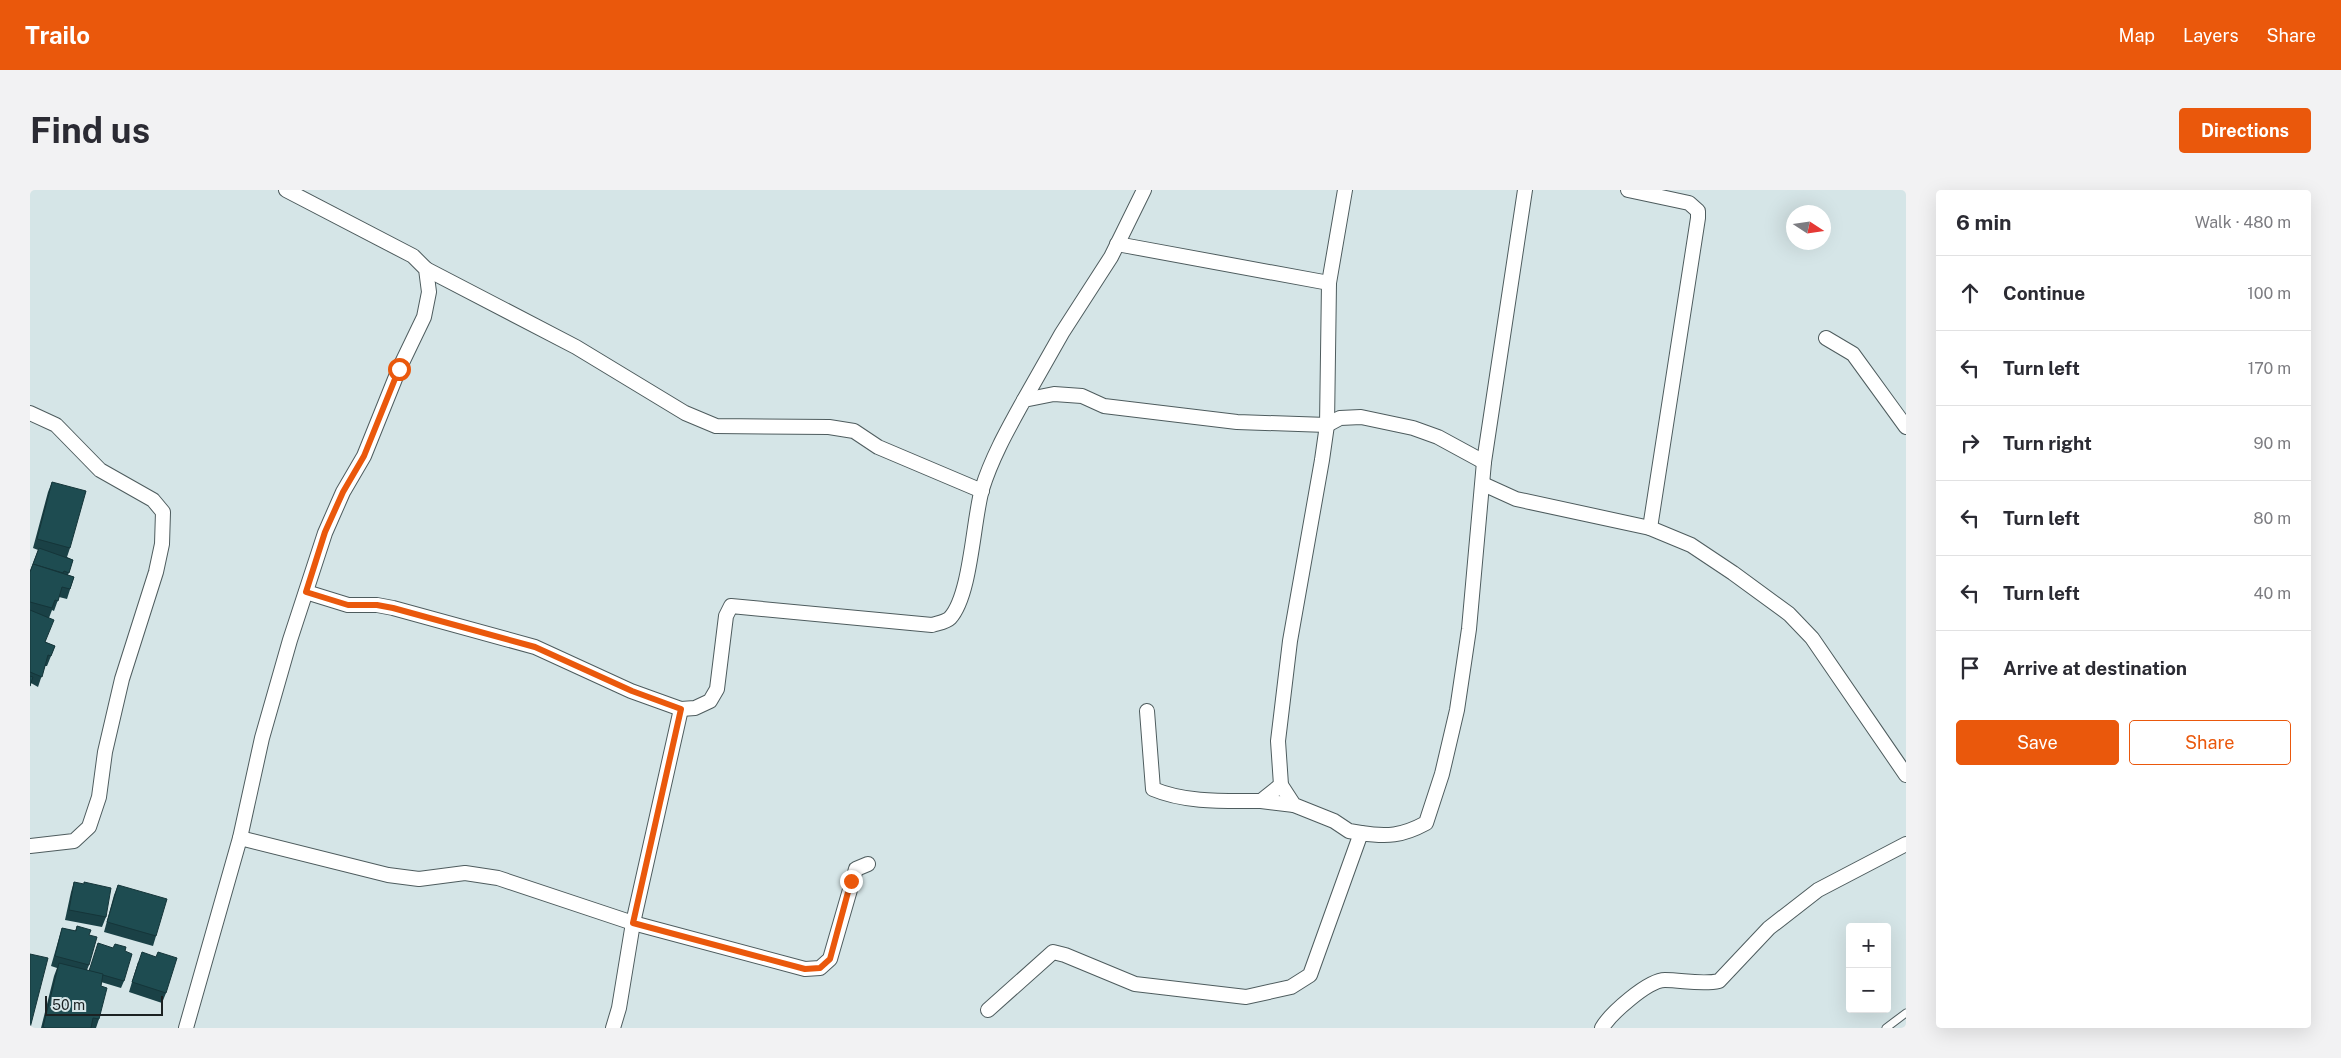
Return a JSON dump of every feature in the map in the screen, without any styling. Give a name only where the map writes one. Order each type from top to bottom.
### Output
[{"type":"street","points":[[286,190],[413,256],[426,269],[576,347],[684,413],[716,426],[756,428],[829,427],[854,431],[878,447],[982,491]]},
{"type":"street","points":[[306,592],[348,605],[377,605],[393,608],[535,647],[632,691],[681,709],[695,708],[710,701],[717,689],[726,616],[731,606],[932,625],[948,620],[958,607],[975,536],[982,491],[996,450],[1062,333],[1117,244],[1144,190]]},
{"type":"street","points":[[1294,805],[1280,785],[1278,741],[1282,698],[1327,425],[1329,283],[1345,190]]},
{"type":"street","points":[[1147,711],[1153,789],[1164,794],[1210,800],[1261,801],[1294,805],[1334,821],[1349,831],[1384,836],[1408,833],[1426,823],[1442,774],[1457,710],[1469,629],[1484,462],[1524,190]]},
{"type":"street","points":[[1628,190],[1694,206],[1698,211],[1650,528]]},
{"type":"street","points":[[1659,196],[1676,194],[1679,190]]},
{"type":"street","points":[[1117,244],[1329,283]]},
{"type":"street","points":[[186,1028],[240,838],[262,738],[306,592],[325,532],[343,492],[364,456],[399,369],[424,316],[429,292],[426,269]]},
{"type":"street","points":[[1826,338],[1853,354],[1906,427]]},
{"type":"street","points":[[1024,400],[1054,394],[1082,396],[1104,406],[1236,422],[1327,425],[1340,418],[1361,417],[1413,428],[1438,437],[1484,462]]},
{"type":"street","points":[[30,413],[56,425],[100,470],[153,500],[162,512],[162,544],[156,572],[122,679],[105,752],[98,797],[89,827],[74,842],[30,846]]},
{"type":"street","points":[[1483,484],[1516,499],[1650,528],[1691,545],[1789,614],[1812,638],[1906,775]]},
{"type":"street","points":[[613,1028],[619,1008],[633,923],[681,709]]},
{"type":"street","points":[[1261,801],[1280,785]]},
{"type":"street","points":[[988,1010],[1053,952],[1065,955],[1135,984],[1246,997],[1291,987],[1310,975],[1360,833]]},
{"type":"street","points":[[240,838],[388,875],[418,879],[465,873],[498,878],[633,923],[805,969],[820,968],[830,959],[856,869],[868,864]]},
{"type":"street","points":[[1602,1028],[1609,1016],[1651,984],[1662,980],[1719,981],[1769,928],[1818,890],[1906,844]]},
{"type":"lane","points":[[1886,1028],[1906,1014]]},
{"type":"building","points":[[52,482],[86,491],[70,548],[37,539]]},
{"type":"building","points":[[39,548],[73,560],[69,573],[33,564]]},
{"type":"building","points":[[33,564],[74,577],[70,589],[62,587],[58,601],[55,600],[52,608],[30,602],[30,572]]},
{"type":"building","points":[[30,610],[54,620],[45,642],[55,646],[51,656],[48,655],[42,677],[30,672]]},
{"type":"building","points":[[74,882],[84,884],[84,882],[111,888],[106,917],[69,910]]},
{"type":"building","points":[[118,885],[167,899],[156,936],[107,922]]},
{"type":"building","points":[[77,926],[91,930],[89,935],[97,937],[89,965],[55,956],[62,928],[76,931]]},
{"type":"building","points":[[98,943],[113,948],[115,944],[126,947],[125,951],[132,954],[124,981],[89,971]]},
{"type":"building","points":[[142,952],[156,957],[158,952],[177,958],[166,993],[132,982]]},
{"type":"building","points":[[30,954],[48,958],[30,1028]]},
{"type":"building","points":[[59,963],[103,974],[101,986],[107,988],[99,1019],[93,1018],[91,1028],[43,1027]]},
{"type":"route","points":[[399,369],[364,456],[343,492],[325,532],[306,592],[348,605],[377,605],[393,608],[535,647],[632,691],[681,709],[633,923],[805,969],[820,968],[830,959],[851,881]]}]
